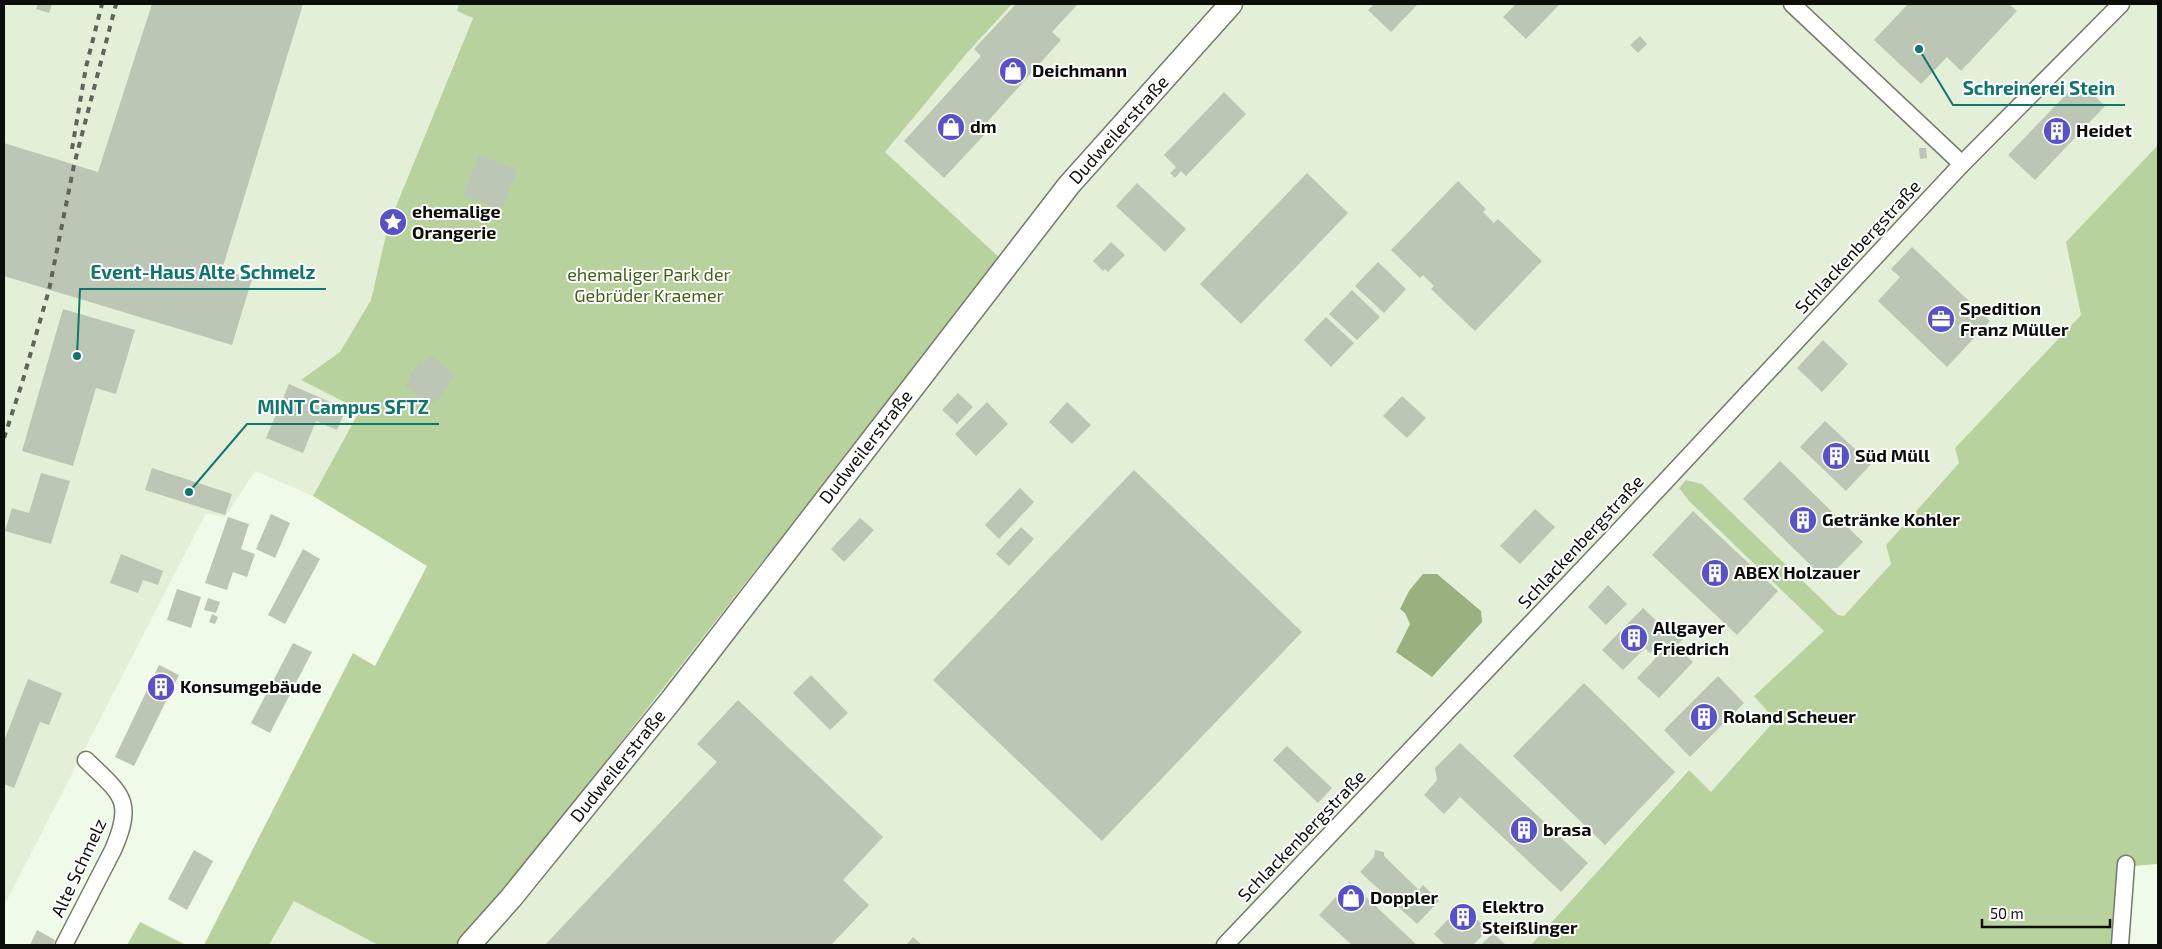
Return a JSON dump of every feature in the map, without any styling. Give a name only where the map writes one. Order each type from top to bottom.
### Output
[{"type":"main road","name":"Dudweilerstraße","points":[[469,945],[511,898],[673,698],[1069,185],[1231,4]]},
{"type":"main road","name":"Dudweilerstraße","points":[[482,945],[511,898]]},
{"type":"street","points":[[1792,4],[1962,164]]},
{"type":"street","name":"Schlackenbergstraße","points":[[1225,945],[1597,554],[1962,164],[2121,4]]},
{"type":"street","name":"Alte Schmelz","points":[[64,945],[120,836],[124,816],[124,802],[118,791],[86,760]]},
{"type":"street","points":[[2120,945],[2126,864]]},
{"type":"shaded area","points":[[4,4],[459,4],[457,11],[473,17],[388,226],[371,300],[340,352],[301,380],[360,410],[313,496],[255,471],[225,517],[206,513],[4,906]]},
{"type":"shaded area","points":[[1012,4],[2158,4],[2158,145],[2066,242],[2081,315],[1955,448],[1959,463],[1886,545],[1892,564],[1844,616],[1838,615],[1679,488],[1689,501],[1825,631],[1754,695],[1775,719],[1711,793],[1688,770],[1531,945],[462,945],[1000,258],[885,152],[967,53]]},
{"type":"shaded area","points":[[1423,574],[1437,574],[1481,611],[1482,622],[1432,677],[1396,652],[1410,624],[1405,613],[1400,609],[1409,591]]},
{"type":"shaded area","points":[[294,901],[378,945],[269,945]]},
{"type":"shaded area","points":[[140,922],[186,945],[127,945]]},
{"type":"green space","name":"ehemaliger Park der Gebrüder Kraemer","points":[[459,4],[1012,4],[967,53],[885,152],[1000,258],[462,945],[378,945],[294,901],[269,945],[204,945],[353,653],[375,666],[427,566],[313,496],[360,410],[301,380],[340,352],[371,300],[388,226],[473,18],[457,11]]},
{"type":"green space","points":[[2158,145],[2158,864],[2119,867],[2118,945],[1531,945],[1689,770],[1711,792],[1775,720],[1754,696],[1824,631],[1689,501],[1679,488],[1686,480],[1702,484],[1838,615],[1844,616],[1891,564],[1886,545],[1959,463],[1955,448],[2081,315],[2066,242]]},
{"type":"building","points":[[38,4],[52,4],[49,13],[36,9]]},
{"type":"building","points":[[152,4],[303,4],[222,270],[252,279],[232,345],[4,276],[4,143],[98,172]]},
{"type":"building","points":[[1016,4],[1078,4],[1052,32],[1061,40],[980,130],[985,134],[944,178],[904,141],[981,56],[974,49]]},
{"type":"building","points":[[1374,4],[1418,4],[1391,32],[1368,10]]},
{"type":"building","points":[[1516,4],[1560,4],[1526,39],[1503,17]]},
{"type":"building","points":[[1908,4],[2009,4],[2017,11],[1961,71],[1947,57],[1921,84],[1874,40]]},
{"type":"building","points":[[1640,36],[1647,44],[1638,53],[1630,45]]},
{"type":"building","name":"Heidet","points":[[2079,81],[2105,106],[2035,180],[2008,155]]},
{"type":"building","points":[[1224,92],[1246,114],[1186,176],[1181,171],[1175,178],[1170,173],[1176,167],[1164,155]]},
{"type":"building","points":[[1919,148],[1926,148],[1927,158],[1920,159]]},
{"type":"building","points":[[479,155],[517,170],[502,210],[463,195]]},
{"type":"building","points":[[1307,173],[1348,213],[1241,324],[1200,284]]},
{"type":"building","points":[[1458,181],[1486,209],[1483,212],[1494,223],[1498,219],[1542,261],[1475,331],[1431,289],[1434,286],[1423,275],[1420,278],[1391,250]]},
{"type":"building","points":[[1137,183],[1186,229],[1165,252],[1116,206]]},
{"type":"building","points":[[1111,242],[1125,255],[1108,272],[1105,269],[1103,271],[1093,261]]},
{"type":"building","name":"Spedition Franz Müller","points":[[1912,247],[1990,321],[1947,367],[1878,301],[1900,277],[1891,269]]},
{"type":"building","points":[[1378,262],[1406,289],[1384,313],[1355,286]]},
{"type":"building","points":[[1352,290],[1380,317],[1357,340],[1329,314]]},
{"type":"building","points":[[63,309],[135,330],[116,394],[96,388],[73,466],[22,451]]},
{"type":"building","points":[[1326,317],[1354,343],[1331,367],[1304,340]]},
{"type":"building","points":[[1823,340],[1848,364],[1822,392],[1797,368]]},
{"type":"building","points":[[430,355],[455,375],[438,400],[437,398],[430,406],[405,386],[411,378],[409,376],[420,362],[423,364]]},
{"type":"building","points":[[289,384],[346,409],[337,430],[316,421],[303,453],[266,438]]},
{"type":"building","points":[[958,393],[973,407],[957,424],[942,410]]},
{"type":"building","points":[[1402,396],[1426,418],[1407,438],[1383,416]]},
{"type":"building","points":[[987,402],[1008,424],[976,456],[955,434]]},
{"type":"building","points":[[1067,402],[1091,425],[1072,444],[1049,422]]},
{"type":"building","name":"Süd Müll","points":[[1825,421],[1871,464],[1846,491],[1800,447]]},
{"type":"building","name":"Getränke Kohler","points":[[1780,461],[1863,542],[1826,580],[1743,499]]},
{"type":"building","points":[[152,468],[232,494],[225,515],[145,490]]},
{"type":"building","points":[[1134,470],[1302,632],[1102,841],[933,680]]},
{"type":"building","points":[[41,473],[70,481],[51,544],[5,531],[12,508],[29,513]]},
{"type":"building","points":[[1020,488],[1034,502],[999,539],[985,525]]},
{"type":"building","points":[[1535,509],[1555,527],[1520,564],[1500,546]]},
{"type":"building","name":"ABEX Holzauer","points":[[1693,511],[1778,591],[1737,635],[1652,555]]},
{"type":"building","points":[[271,514],[290,523],[275,558],[256,549]]},
{"type":"building","points":[[228,517],[249,524],[241,549],[255,554],[247,577],[233,572],[227,590],[205,583]]},
{"type":"building","points":[[860,518],[874,530],[844,562],[831,549]]},
{"type":"building","points":[[1021,527],[1034,539],[1009,566],[996,554]]},
{"type":"building","points":[[303,549],[320,559],[285,624],[268,615]]},
{"type":"building","points":[[121,554],[163,571],[158,585],[143,580],[138,593],[110,583]]},
{"type":"building","points":[[1608,585],[1627,604],[1606,625],[1588,607]]},
{"type":"building","points":[[177,589],[201,597],[191,628],[167,620]]},
{"type":"building","points":[[208,598],[220,602],[216,613],[204,610]]},
{"type":"building","points":[[1643,608],[1664,628],[1669,622],[1685,637],[1676,646],[1693,662],[1659,698],[1637,678],[1668,645],[1663,641],[1650,653],[1645,648],[1623,670],[1602,650]]},
{"type":"building","points":[[212,614],[218,617],[215,624],[209,622]]},
{"type":"building","points":[[293,643],[312,652],[270,733],[251,723]]},
{"type":"building","name":"Konsumgebäude","points":[[159,665],[179,675],[134,766],[115,757]]},
{"type":"building","points":[[811,675],[848,713],[830,730],[793,693]]},
{"type":"building","name":"Roland Scheuer","points":[[1718,676],[1744,703],[1690,757],[1664,730]]},
{"type":"building","points":[[28,679],[62,693],[49,725],[40,722],[14,788],[4,784],[4,741]]},
{"type":"building","points":[[1584,683],[1675,772],[1605,845],[1513,756]]},
{"type":"building","points":[[738,700],[883,837],[843,880],[869,905],[831,945],[545,945],[717,762],[697,744]]},
{"type":"building","name":"brasa","points":[[1460,743],[1588,863],[1561,892],[1460,797],[1444,814],[1424,795],[1437,780],[1435,768]]},
{"type":"building","points":[[1287,746],[1332,788],[1318,803],[1273,760]]},
{"type":"building","points":[[194,850],[213,861],[187,910],[168,899]]},
{"type":"building","points":[[1375,850],[1384,852],[1384,856],[1419,890],[1423,885],[1439,901],[1417,924],[1360,872],[1374,857]]},
{"type":"building","name":"Doppler","points":[[1350,882],[1417,945],[1352,945],[1319,915]]},
{"type":"building","name":"Elektro Steißlinger","points":[[1462,905],[1488,930],[1473,945],[1445,945],[1434,934]]},
{"type":"building","points":[[37,930],[55,940],[53,945],[30,945]]},
{"type":"building","points":[[1493,933],[1506,945],[1481,945]]},
{"type":"building","points":[[913,937],[922,945],[906,945]]},
{"type":"railway","points":[[72,149],[86,67],[102,4]]},
{"type":"railway","points":[[4,438],[49,290],[74,165],[116,4]]},
{"type":"place","name":"Schreinerei Stein","points":[[1919,49]]},
{"type":"place","name":"Deichmann","points":[[1013,71]]},
{"type":"place","name":"dm","points":[[951,127]]},
{"type":"place","name":"Heidet","points":[[2057,131]]},
{"type":"place","name":"ehemalige Orangerie","points":[[393,222]]},
{"type":"place","name":"Spedition Franz Müller","points":[[1941,319]]},
{"type":"place","name":"Event-Haus Alte Schmelz","points":[[77,356]]},
{"type":"place","name":"Süd Müll","points":[[1836,456]]},
{"type":"place","name":"MINT Campus SFTZ","points":[[189,492]]},
{"type":"place","name":"Getränke Kohler","points":[[1803,520]]},
{"type":"place","name":"ABEX Holzauer","points":[[1715,573]]},
{"type":"place","name":"Allgayer Friedrich","points":[[1634,638]]},
{"type":"place","name":"Konsumgebäude","points":[[161,687]]},
{"type":"place","name":"Roland Scheuer","points":[[1704,717]]},
{"type":"place","name":"brasa","points":[[1524,830]]},
{"type":"place","name":"Doppler","points":[[1351,898]]},
{"type":"place","name":"Elektro Steißlinger","points":[[1463,917]]}]
